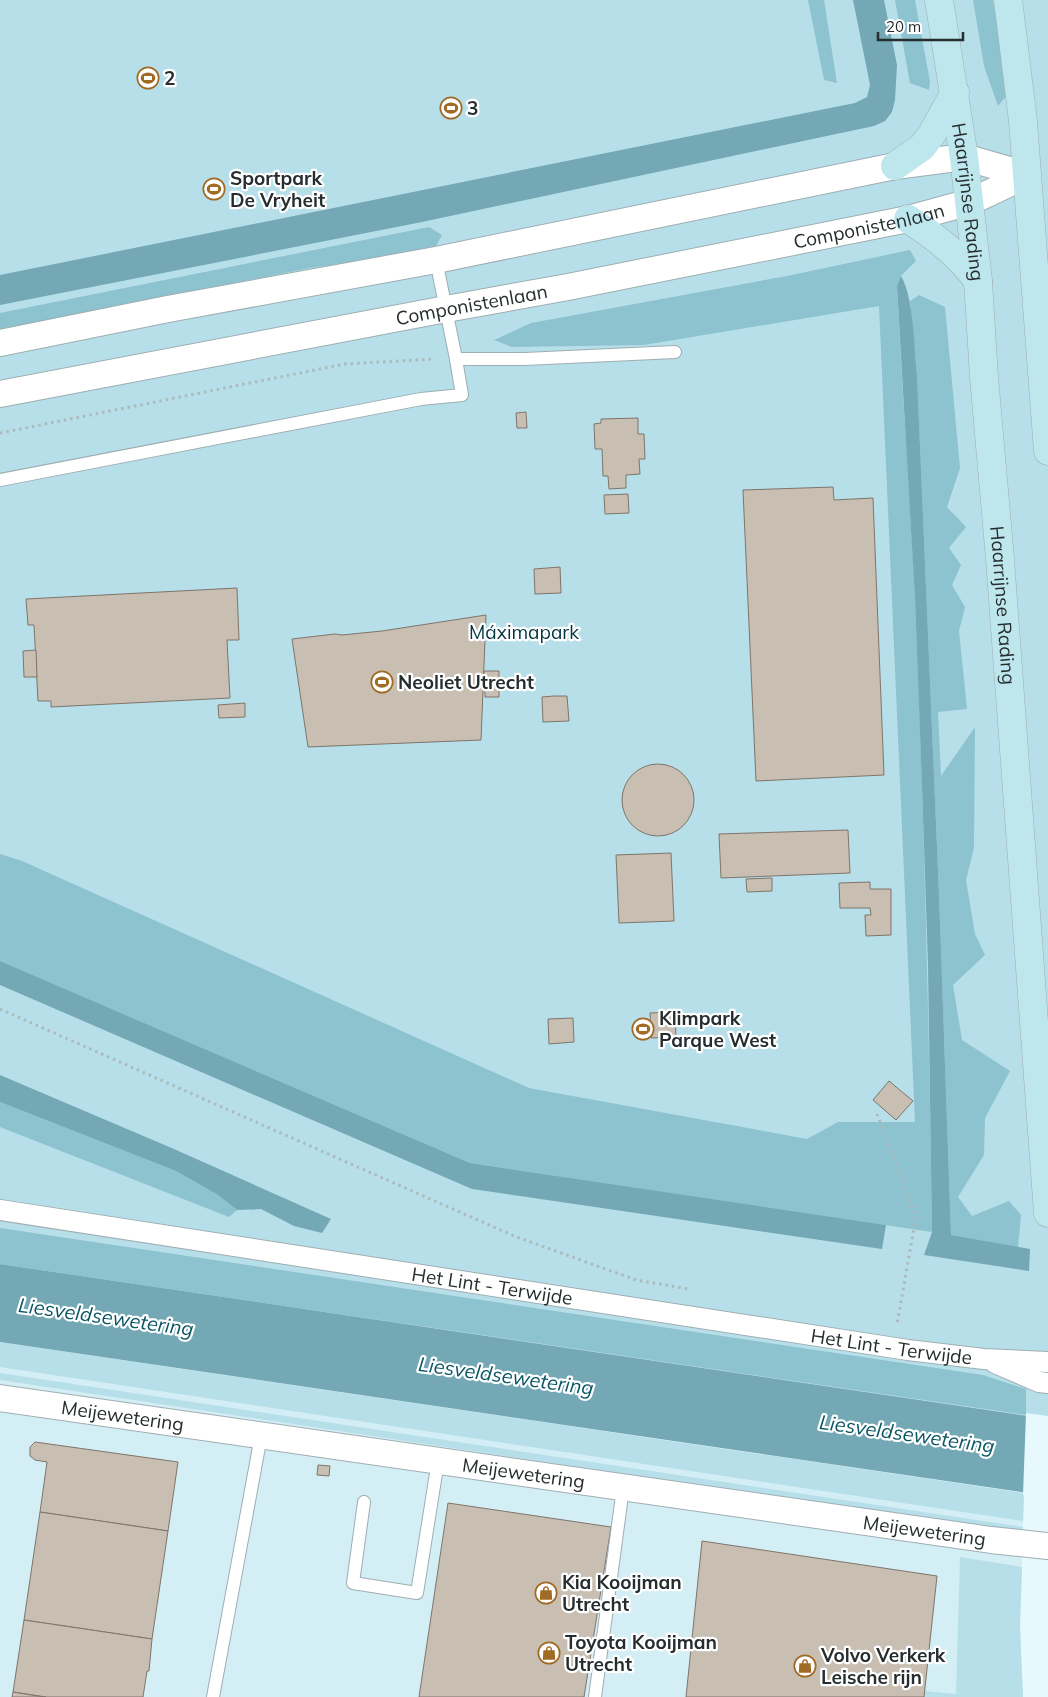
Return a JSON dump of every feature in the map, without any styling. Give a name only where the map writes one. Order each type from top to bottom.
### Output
[{"type":"main road","name":"Haarrijnse Rading","points":[[939,0],[964,156],[978,281],[1048,1213]]},
{"type":"main road","points":[[1008,0],[1023,122],[1048,451]]},
{"type":"main road","points":[[895,166],[922,148],[932,134],[955,92]]},
{"type":"main road","points":[[908,219],[953,251],[966,264],[978,281]]},
{"type":"street","points":[[0,343],[168,309],[436,260],[895,166],[964,156],[1027,175]]},
{"type":"street","name":"Componistenlaan","points":[[0,394],[568,287],[908,219],[970,202],[1027,175]]},
{"type":"street","name":"Het Lint - Terwijde","points":[[0,1210],[908,1350],[984,1359]]},
{"type":"street","points":[[984,1359],[1048,1362]]},
{"type":"street","points":[[984,1359],[1039,1382],[1048,1383]]},
{"type":"street","name":"Meijewetering","points":[[0,1398],[991,1540],[1048,1546]]},
{"type":"lane","points":[[0,480],[422,399],[462,395],[436,260]]},
{"type":"lane","points":[[456,359],[525,359],[675,352]]},
{"type":"lane","points":[[213,1697],[261,1436]]},
{"type":"lane","points":[[364,1502],[353,1583],[417,1593],[438,1461]]},
{"type":"lane","points":[[595,1697],[623,1488]]},
{"type":"path","points":[[0,432],[345,364],[456,359]]},
{"type":"path","points":[[0,1009],[514,1236],[636,1280],[694,1290]]},
{"type":"path","points":[[877,1114],[916,1217],[896,1326],[908,1350]]},
{"type":"shaded area","points":[[808,0],[824,0],[837,83],[824,80]]},
{"type":"shaded area","points":[[895,0],[915,0],[930,82],[929,90],[910,83]]},
{"type":"shaded area","points":[[973,0],[993,0],[1008,94],[998,106],[984,66]]},
{"type":"shaded area","points":[[429,227],[442,235],[436,246],[310,268],[0,330],[0,313]]},
{"type":"shaded area","points":[[910,250],[916,261],[901,276],[897,286],[918,679],[926,916],[932,1232],[470,1163],[0,961],[0,854],[22,861],[529,1088],[807,1139],[838,1122],[915,1122],[879,306],[644,345],[512,347],[494,340],[531,323],[787,276]]},
{"type":"shaded area","points":[[919,295],[945,307],[960,468],[947,507],[966,527],[949,548],[961,565],[952,585],[965,607],[959,631],[967,709],[938,712],[941,776],[975,727],[974,848],[966,880],[975,934],[985,955],[953,985],[962,1040],[1010,1071],[985,1118],[984,1155],[958,1197],[972,1216],[1009,1201],[1021,1215],[1018,1247],[951,1235],[917,375],[910,301]]},
{"type":"shaded area","points":[[0,1102],[176,1171],[218,1195],[237,1210],[229,1217],[0,1127]]},
{"type":"shaded area","points":[[0,1228],[983,1375],[1026,1389],[1026,1415],[0,1264]]},
{"type":"shaded area","points":[[0,1344],[1024,1493],[1020,1626],[1023,1697],[0,1697]]},
{"type":"green space","name":"Máximapark","points":[[0,0],[1048,0],[1048,1419],[0,1264]]},
{"type":"green space","points":[[0,1342],[1024,1493],[1023,1521],[0,1367]]},
{"type":"green space","points":[[0,1373],[1023,1527],[1023,1534],[0,1380]]},
{"type":"green space","points":[[960,1557],[1022,1567],[1020,1626],[1023,1697],[924,1697],[925,1691],[956,1694]]},
{"type":"water","points":[[853,0],[884,0],[897,65],[895,100],[892,112],[885,121],[874,126],[422,222],[0,305],[0,275],[855,103],[867,97],[870,85]]},
{"type":"water","points":[[901,276],[909,297],[917,375],[951,1235],[1030,1249],[1029,1271],[924,1255],[932,1232],[928,965],[915,599],[897,286]]},
{"type":"water","points":[[0,961],[470,1163],[886,1225],[882,1249],[472,1189],[0,985]]},
{"type":"water","points":[[0,1075],[174,1149],[331,1219],[322,1233],[294,1226],[261,1209],[237,1210],[218,1195],[176,1171],[0,1102]]},
{"type":"water","name":"Liesveldsewetering","points":[[0,1264],[1048,1419],[1048,1496],[0,1342]]},
{"type":"pier","points":[[1026,1413],[1048,1416],[1048,1498],[1023,1495]]},
{"type":"building","points":[[526,412],[527,428],[517,428],[516,413]]},
{"type":"building","points":[[638,418],[638,434],[644,434],[645,459],[639,459],[640,474],[626,475],[626,488],[609,489],[608,476],[603,476],[602,449],[595,449],[594,424],[601,423],[601,419]]},
{"type":"building","points":[[833,487],[834,500],[873,498],[884,775],[756,781],[743,490]]},
{"type":"building","points":[[628,494],[629,513],[605,514],[604,495]]},
{"type":"building","points":[[560,567],[561,593],[535,594],[534,569]]},
{"type":"building","points":[[237,588],[239,640],[227,640],[230,698],[51,707],[51,701],[38,701],[34,625],[28,625],[26,599]]},
{"type":"building","points":[[486,615],[481,740],[308,747],[292,639],[382,631]]},
{"type":"building","points":[[36,650],[37,677],[24,677],[23,651]]},
{"type":"building","points":[[484,671],[499,671],[499,697],[485,697]]},
{"type":"building","points":[[567,696],[569,721],[543,722],[542,697]]},
{"type":"building","points":[[245,703],[245,717],[219,718],[218,705]]},
{"type":"building","points":[[658,764],[678,770],[688,780],[694,800],[688,820],[678,830],[658,836],[638,830],[628,820],[622,800],[628,780],[638,770]]},
{"type":"building","points":[[848,830],[850,873],[721,878],[719,834]]},
{"type":"building","points":[[671,853],[674,921],[619,923],[616,855]]},
{"type":"building","points":[[772,878],[772,891],[747,892],[746,879]]},
{"type":"building","points":[[870,882],[870,889],[891,889],[891,935],[866,936],[865,915],[871,915],[870,908],[840,908],[839,883]]},
{"type":"building","points":[[675,1012],[676,1037],[651,1038],[650,1013]]},
{"type":"building","points":[[573,1018],[574,1042],[549,1044],[548,1019]]},
{"type":"building","points":[[889,1081],[913,1101],[896,1120],[873,1100]]},
{"type":"building","points":[[35,1442],[178,1462],[168,1531],[40,1512],[47,1462],[35,1460],[30,1456],[30,1447]]},
{"type":"building","points":[[318,1465],[330,1466],[329,1476],[317,1475]]},
{"type":"building","points":[[448,1503],[611,1527],[584,1697],[419,1697]]},
{"type":"building","points":[[40,1512],[168,1531],[152,1639],[24,1620]]},
{"type":"building","points":[[702,1541],[937,1576],[924,1697],[686,1697]]},
{"type":"building","points":[[24,1620],[152,1639],[149,1671],[147,1671],[143,1697],[46,1697],[13,1692]]},
{"type":"building","points":[[13,1692],[37,1696],[46,1697],[12,1697]]},
{"type":"place","name":"2","points":[[148,78]]},
{"type":"place","name":"3","points":[[451,108]]},
{"type":"place","name":"Sportpark De Vryheit","points":[[214,189]]},
{"type":"place","name":"Neoliet Utrecht","points":[[382,682]]},
{"type":"place","name":"Klimpark Parque West","points":[[643,1029]]},
{"type":"place","name":"Kia Kooijman Utrecht","points":[[546,1593]]},
{"type":"place","name":"Toyota Kooijman Utrecht","points":[[549,1653]]},
{"type":"place","name":"Volvo Verkerk Leische rijn","points":[[805,1666]]}]
